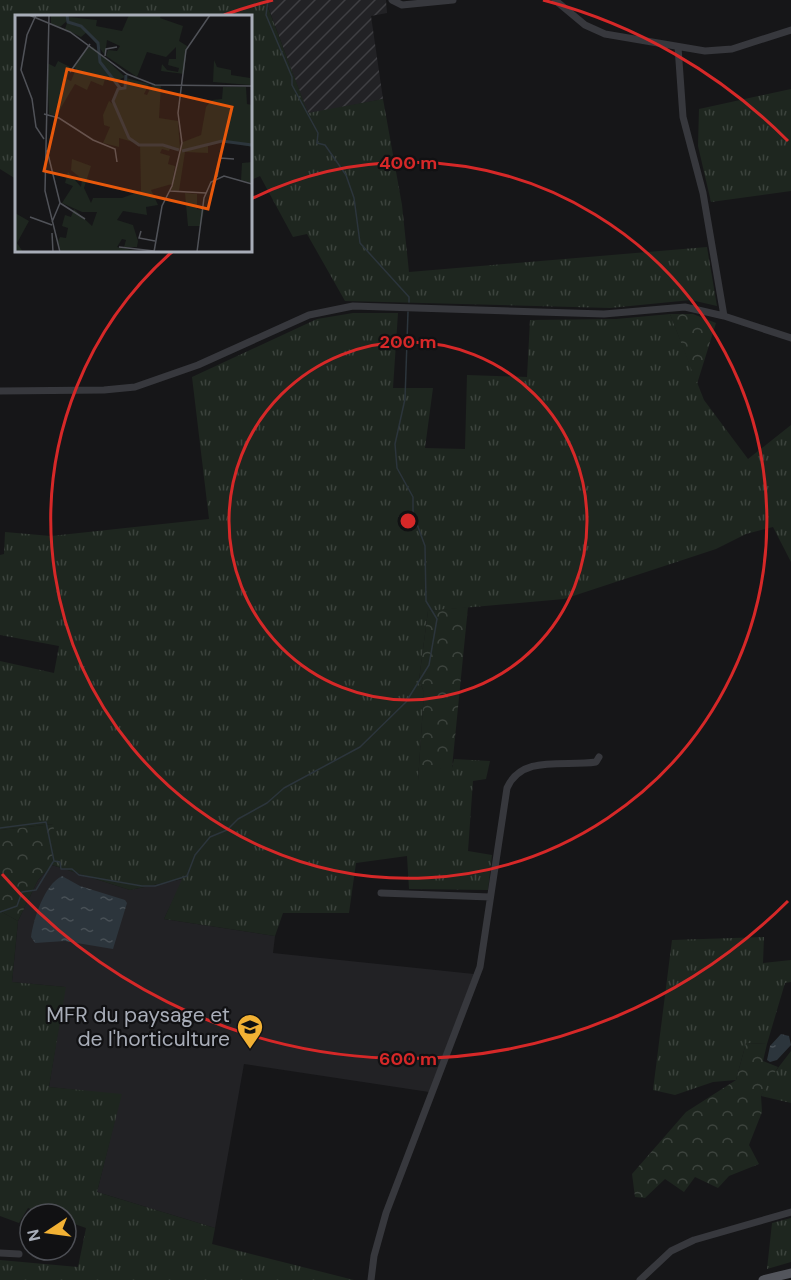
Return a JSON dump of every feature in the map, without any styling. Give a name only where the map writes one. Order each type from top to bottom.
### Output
[{"type":"main road","points":[[763,1280],[791,1273]]},
{"type":"street","points":[[392,0],[402,5],[453,0]]},
{"type":"street","points":[[555,0],[585,25],[605,34],[705,51],[732,49],[791,30]]},
{"type":"street","points":[[678,47],[683,117],[703,193],[724,316]]},
{"type":"street","points":[[0,391],[104,390],[135,387],[198,365],[309,315],[353,306],[604,314],[685,307],[724,316],[791,338]]},
{"type":"street","points":[[371,1280],[374,1256],[386,1213],[480,967],[507,788],[513,776],[531,766],[580,765],[596,762],[600,757]]},
{"type":"street","points":[[381,893],[490,897]]},
{"type":"street","points":[[640,1280],[671,1251],[694,1240],[791,1212]]},
{"type":"street","points":[[0,1253],[18,1254]]},
{"type":"shaded area","points":[[268,0],[386,0],[387,13],[371,16],[383,99],[308,114],[267,4]]},
{"type":"shaded area","name":"MFR du paysage et de l'horticulture","points":[[52,865],[130,890],[183,879],[164,919],[275,936],[273,953],[474,974],[429,1092],[244,1064],[215,1228],[97,1192],[121,1095],[49,1087],[65,987],[12,982],[18,921],[38,880]]},
{"type":"green space","points":[[0,0],[268,0],[267,5],[308,113],[383,99],[402,205],[409,272],[707,247],[717,306],[691,300],[610,308],[345,301],[307,234],[293,237],[260,176],[252,180],[252,15],[15,15],[15,178],[0,169]]},
{"type":"green space","points":[[791,89],[791,191],[711,202],[698,146],[699,109]]},
{"type":"green space","points":[[353,313],[398,313],[393,388],[433,388],[425,448],[465,449],[467,375],[527,377],[530,320],[616,319],[670,314],[704,400],[748,459],[791,425],[791,562],[773,527],[746,534],[716,549],[564,599],[428,611],[419,680],[424,692],[418,781],[441,768],[452,768],[454,759],[490,761],[486,779],[473,781],[468,851],[492,855],[488,890],[409,889],[407,856],[356,863],[349,913],[283,913],[275,936],[164,919],[182,879],[130,890],[52,865],[53,824],[0,830],[0,661],[54,673],[59,646],[0,635],[0,555],[4,554],[5,532],[51,536],[209,519],[192,377],[317,319]]},
{"type":"green space","points":[[670,314],[693,314],[716,323],[697,384]]},
{"type":"green space","points":[[468,607],[452,768],[441,768],[433,783],[418,781],[424,692],[419,680],[428,611]]},
{"type":"green space","points":[[54,824],[52,865],[38,880],[18,921],[0,911],[0,830]]},
{"type":"green space","points":[[0,911],[18,921],[12,982],[66,987],[49,1087],[122,1094],[97,1192],[215,1228],[212,1244],[354,1280],[0,1280],[0,1260],[78,1267],[86,1228],[78,1225],[78,1202],[18,1202],[18,1223],[0,1216]]},
{"type":"green space","points":[[764,937],[763,963],[791,960],[791,982],[785,983],[767,1044],[746,1043],[736,1080],[713,1082],[675,1095],[653,1090],[672,940]]},
{"type":"green space","points":[[746,1043],[767,1044],[763,1061],[778,1067],[761,1096],[762,1112],[749,1145],[759,1164],[729,1176],[718,1188],[695,1177],[684,1192],[665,1179],[645,1198],[635,1197],[632,1174],[686,1112],[736,1080]]},
{"type":"green space","points":[[791,1051],[791,1103],[761,1096],[771,1077]]},
{"type":"green space","points":[[791,1218],[791,1262],[767,1269],[772,1223]]},
{"type":"water","points":[[62,876],[80,886],[125,900],[127,903],[113,949],[65,941],[35,943],[31,937],[41,903],[50,887]]},
{"type":"water","points":[[781,1034],[789,1036],[791,1045],[777,1060],[770,1062],[767,1060],[770,1046]]},
{"type":"waterway","points":[[268,0],[266,15],[292,77],[292,85],[318,133],[317,143],[325,145],[346,175],[354,198],[360,243],[409,297],[409,302]]},
{"type":"waterway","points":[[0,828],[46,822],[54,861],[60,862],[61,869],[72,869],[79,875],[142,886],[155,886],[187,876],[195,855],[210,837],[227,830],[238,819],[267,803],[284,788],[360,747],[406,702],[429,665],[437,619],[426,601],[425,546],[413,513],[413,497],[397,468],[395,444],[405,399],[408,312]]},
{"type":"waterway","points":[[0,912],[17,906],[22,892],[36,890],[53,862]]},
{"type":"place","name":"MFR du paysage et de l'horticulture","points":[[250,1050]]}]
